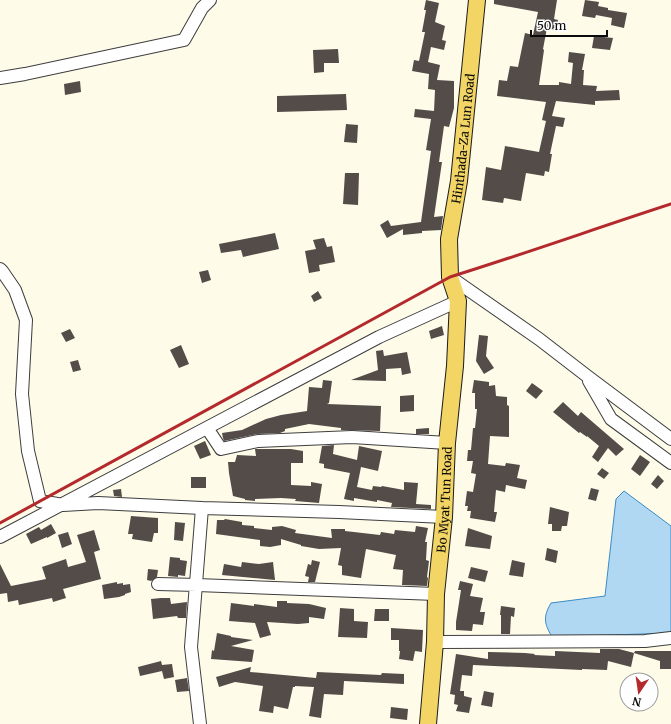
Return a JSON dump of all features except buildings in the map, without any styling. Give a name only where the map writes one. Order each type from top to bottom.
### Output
[{"type":"main road","name":"Hinthada-Za Lun Road","points":[[450,277],[449,239],[459,181],[477,0]]},
{"type":"main road","name":"Bo Myat Tun Road","points":[[428,724],[436,642],[436,594],[444,517],[447,442],[455,366],[458,301],[450,277]]},
{"type":"street","points":[[0,78],[184,40],[202,8],[210,0]]},
{"type":"street","points":[[0,269],[15,290],[26,320],[22,394],[28,451],[40,501],[63,505],[98,503],[444,517]]},
{"type":"street","points":[[450,277],[539,339],[671,439]]},
{"type":"street","points":[[0,537],[379,337],[458,301]]},
{"type":"street","points":[[586,376],[610,418],[671,463]]},
{"type":"street","points":[[207,428],[221,449],[258,441],[345,438],[447,442]]},
{"type":"street","points":[[200,724],[191,647],[202,508]]},
{"type":"street","points":[[158,584],[436,594]]},
{"type":"street","points":[[436,642],[645,641],[671,638]]},
{"type":"water","points":[[624,491],[671,526],[671,633],[552,637],[546,624],[546,616],[551,603],[605,596],[616,499]]},
{"type":"railway","points":[[0,523],[450,277],[671,204]]}]
